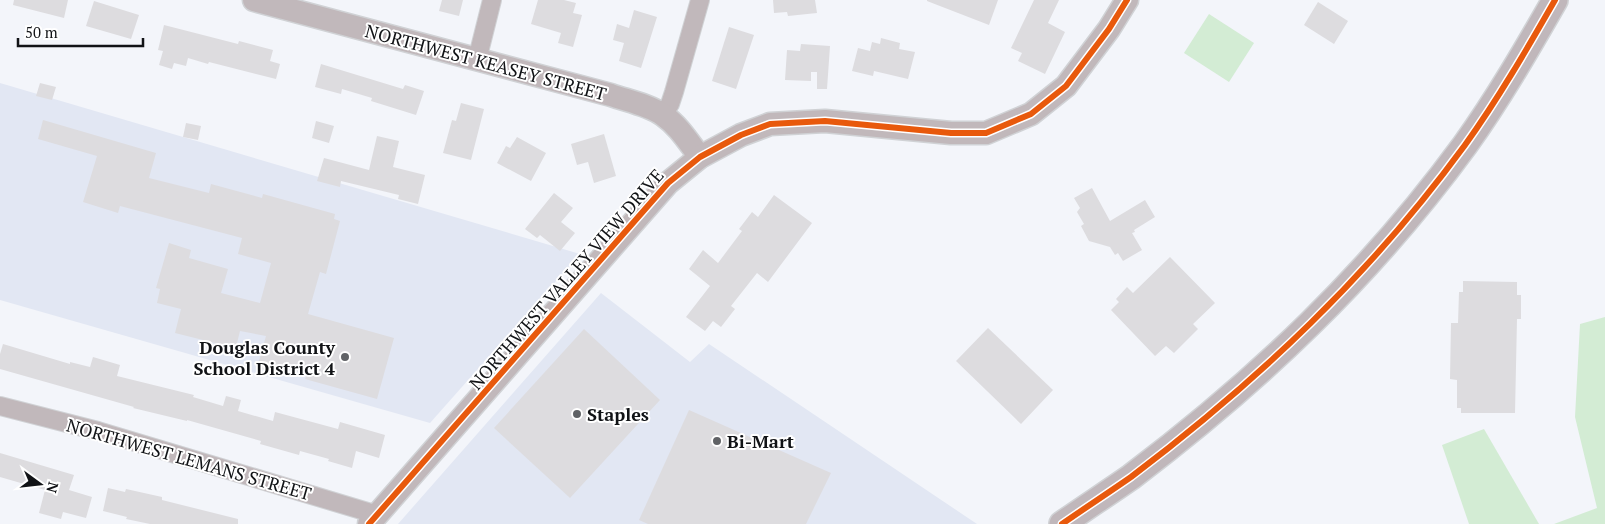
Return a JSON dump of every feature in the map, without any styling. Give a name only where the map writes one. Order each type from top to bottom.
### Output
[{"type":"main road","points":[[1062,524],[1130,478],[1252,379],[1305,330],[1363,271],[1466,143],[1531,42],[1555,0]]},
{"type":"street","name":"NORTHWEST KEASEY STREET","points":[[254,0],[611,95],[638,104],[663,115],[682,132],[700,157]]},
{"type":"street","points":[[477,60],[492,0]]},
{"type":"street","points":[[663,115],[670,104],[674,92],[700,0]]},
{"type":"street","name":"NORTHWEST VALLEY VIEW DRIVE","points":[[374,519],[668,183],[700,157],[741,135],[770,124],[825,121],[951,133],[986,133],[1032,114],[1066,86],[1109,29],[1127,0]]},
{"type":"street","name":"NORTHWEST LEMANS STREET","points":[[0,406],[98,431],[374,519]]},
{"type":"shaded area","points":[[0,83],[580,254],[430,423],[0,300]]},
{"type":"shaded area","points":[[601,293],[690,362],[709,344],[977,524],[398,524]]},
{"type":"green space","points":[[1209,14],[1254,43],[1229,82],[1184,53]]},
{"type":"green space","points":[[1605,317],[1605,524],[1554,524],[1597,508],[1575,417],[1580,324]]},
{"type":"green space","points":[[1484,429],[1539,524],[1469,524],[1442,445]]},
{"type":"building","points":[[14,0],[68,0],[64,18],[13,5]]},
{"type":"building","points":[[442,0],[463,0],[459,16],[439,11]]},
{"type":"building","points":[[538,0],[564,0],[576,3],[573,13],[582,15],[573,47],[558,43],[561,33],[531,24]]},
{"type":"building","points":[[773,0],[815,0],[817,13],[788,16],[787,12],[774,13]]},
{"type":"building","points":[[927,0],[998,0],[989,25]]},
{"type":"building","points":[[1034,0],[1059,0],[1048,23],[1065,32],[1045,74],[1018,61],[1022,53],[1011,48]]},
{"type":"building","points":[[94,1],[139,15],[131,39],[86,26]]},
{"type":"building","points":[[1318,2],[1348,21],[1334,44],[1304,25]]},
{"type":"building","points":[[634,10],[657,17],[641,68],[619,61],[624,43],[613,40],[617,24],[629,28]]},
{"type":"building","points":[[164,25],[238,44],[239,41],[273,50],[270,61],[280,64],[276,79],[188,58],[186,66],[174,63],[172,69],[159,65],[163,51],[158,50]]},
{"type":"building","points":[[729,27],[754,35],[736,89],[712,81]]},
{"type":"building","points":[[881,38],[900,43],[899,49],[915,52],[908,79],[874,71],[873,76],[852,71],[858,48],[870,51],[872,42],[880,44]]},
{"type":"building","points":[[801,44],[830,46],[827,89],[817,89],[817,72],[811,72],[811,81],[785,80],[787,50],[800,51]]},
{"type":"building","points":[[321,64],[403,89],[405,85],[424,91],[416,115],[371,101],[372,98],[342,89],[341,94],[315,87]]},
{"type":"building","points":[[40,83],[56,87],[52,100],[36,96]]},
{"type":"building","points":[[461,103],[484,109],[471,160],[443,153],[452,120],[456,121]]},
{"type":"building","points":[[43,120],[156,153],[149,178],[209,193],[211,184],[262,198],[263,194],[335,214],[334,219],[340,221],[326,274],[320,272],[308,314],[394,338],[377,399],[305,379],[307,374],[278,366],[276,373],[257,368],[266,336],[240,331],[235,351],[214,346],[215,343],[175,333],[181,309],[157,303],[160,289],[156,288],[169,243],[191,250],[189,258],[228,269],[221,293],[260,303],[271,263],[238,254],[242,238],[120,206],[118,213],[83,202],[97,156],[38,139]]},
{"type":"building","points":[[316,121],[334,126],[329,143],[312,138]]},
{"type":"building","points":[[186,123],[201,126],[198,140],[183,137]]},
{"type":"building","points":[[604,134],[616,176],[594,183],[588,162],[577,165],[571,144]]},
{"type":"building","points":[[377,136],[399,141],[393,167],[425,175],[418,204],[398,199],[399,195],[341,181],[340,187],[317,181],[324,158],[369,170]]},
{"type":"building","points":[[517,137],[546,153],[531,181],[497,163],[506,146],[510,148]]},
{"type":"building","points":[[1092,188],[1110,221],[1145,200],[1155,217],[1132,233],[1142,250],[1123,261],[1118,253],[1115,255],[1110,247],[1089,241],[1081,226],[1084,224],[1077,212],[1080,208],[1074,198]]},
{"type":"building","points":[[554,193],[573,208],[561,222],[575,233],[560,251],[540,235],[537,238],[525,229]]},
{"type":"building","points":[[774,195],[812,223],[768,282],[757,273],[731,306],[735,309],[721,327],[713,321],[705,331],[686,317],[710,286],[689,269],[703,250],[718,263],[742,231],[739,229],[752,212],[758,217]]},
{"type":"building","points":[[1170,257],[1215,303],[1193,324],[1198,329],[1174,353],[1166,346],[1155,356],[1111,310],[1119,302],[1116,299],[1127,287],[1133,293]]},
{"type":"building","points":[[1463,281],[1517,282],[1517,295],[1521,295],[1521,319],[1517,319],[1515,413],[1461,413],[1461,408],[1457,408],[1457,380],[1450,379],[1451,323],[1458,323],[1459,292],[1463,292]]},
{"type":"building","points":[[988,328],[1053,390],[1021,424],[956,361]]},
{"type":"building","name":"Staples","points":[[584,329],[660,400],[570,498],[494,428]]},
{"type":"building","points":[[3,344],[70,364],[70,362],[90,367],[93,357],[120,365],[117,376],[194,395],[193,397],[223,406],[226,396],[241,400],[238,411],[273,421],[275,412],[338,429],[340,422],[385,435],[379,458],[356,451],[352,468],[328,461],[329,459],[300,451],[299,455],[260,444],[261,441],[187,420],[133,408],[0,369],[0,354]]},
{"type":"building","name":"Bi-Mart","points":[[689,410],[831,473],[806,524],[648,524],[639,520]]},
{"type":"building","points":[[0,453],[74,475],[69,490],[92,497],[86,518],[63,512],[61,519],[39,513],[45,490],[0,477]]},
{"type":"building","points":[[108,488],[125,492],[126,489],[162,497],[162,500],[238,519],[238,524],[150,524],[126,519],[127,517],[103,511]]},
{"type":"cycle path","points":[[369,524],[668,183],[700,157],[741,135],[770,124],[825,121],[951,133],[986,133],[1031,114],[1066,86],[1109,29],[1127,0]]},
{"type":"cycle path","points":[[1062,524],[1131,477],[1224,402],[1268,364],[1351,282],[1429,193],[1465,145],[1501,92],[1555,0]]},
{"type":"place","name":"Douglas County School District 4","points":[[345,357]]},
{"type":"place","name":"Staples","points":[[577,414]]},
{"type":"place","name":"Bi-Mart","points":[[717,441]]}]
